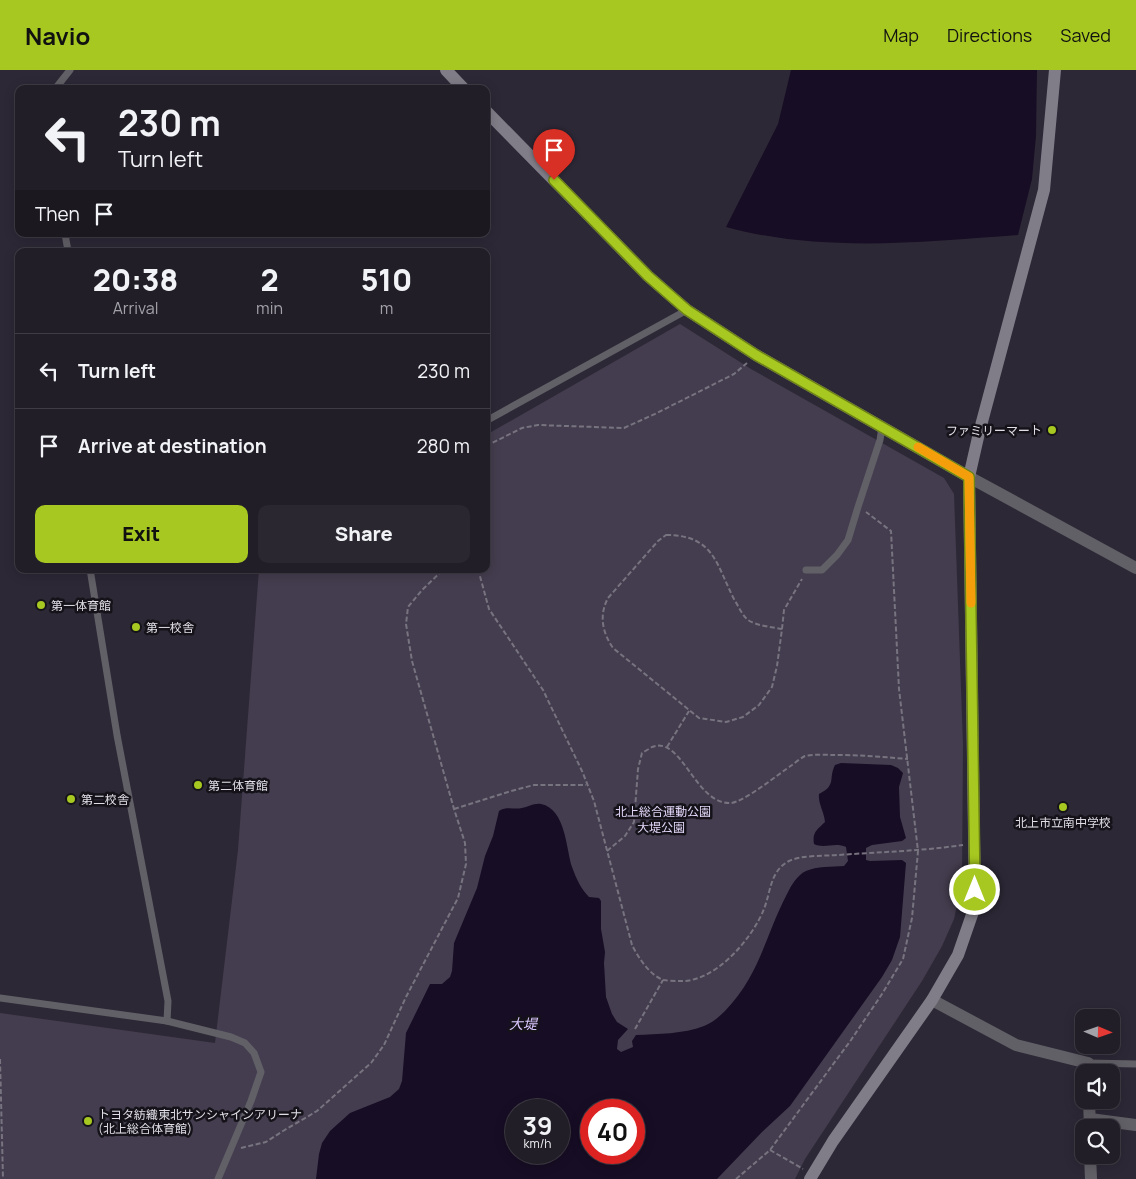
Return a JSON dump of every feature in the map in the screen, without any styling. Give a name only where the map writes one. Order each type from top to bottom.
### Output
[{"type":"street","points":[[446,70],[460,85]]},
{"type":"street","points":[[811,1177],[833,1141],[932,1000],[958,955],[975,906],[969,477],[978,433],[1044,190],[1055,70]]},
{"type":"street","points":[[490,115],[648,276],[687,310],[756,355],[969,477],[1136,568]]},
{"type":"street","points":[[932,1000],[1016,1045],[1075,1064]]},
{"type":"street","points":[[1120,1125],[1136,1126]]},
{"type":"street","points":[[1090,1164],[1091,1179]]},
{"type":"lane","points":[[58,85],[70,70]]},
{"type":"lane","points":[[490,420],[687,310]]},
{"type":"lane","points":[[806,570],[822,570],[837,556],[848,540],[880,440],[882,427]]},
{"type":"lane","points":[[91,573],[117,735],[168,1001],[167,1021]]},
{"type":"lane","points":[[0,998],[167,1021],[231,1037],[245,1043],[254,1053],[261,1072],[251,1101],[218,1179]]},
{"type":"lane","points":[[1120,1065],[1136,1064]]},
{"type":"path","points":[[490,444],[522,428],[538,425],[624,428],[734,374],[756,355]]},
{"type":"path","points":[[736,1179],[770,1150],[851,1040],[903,959],[912,918],[918,851],[899,689],[891,531],[858,507]]},
{"type":"path","points":[[782,629],[749,620],[740,611],[718,563],[706,547],[682,535],[666,535],[658,541],[608,598],[604,606],[603,628],[606,638],[613,648],[699,718],[726,722],[743,717],[759,705],[772,687],[777,666],[782,629],[784,610],[806,570]]},
{"type":"path","points":[[232,1148],[247,1148],[266,1142],[317,1111],[371,1063],[384,1045],[406,997],[458,898],[466,864],[465,843],[412,661],[406,624],[408,607],[440,573]]},
{"type":"path","points":[[479,573],[489,609],[543,690],[582,770],[594,801],[632,945],[640,960],[663,980],[685,981],[708,973],[725,963],[754,931],[764,908],[774,874],[781,866],[791,860],[840,855],[918,851],[975,844]]},
{"type":"path","points":[[667,748],[689,711]]},
{"type":"path","points":[[607,851],[626,836],[634,822],[638,769],[642,753],[654,746],[667,748],[680,757],[698,784],[710,797],[721,802],[732,803],[751,793],[804,756],[819,754],[866,755],[908,759]]},
{"type":"path","points":[[454,809],[534,785],[587,785]]},
{"type":"path","points":[[635,1029],[663,980]]},
{"type":"path","points":[[0,1059],[4,1179]]},
{"type":"path","points":[[770,1150],[811,1177]]},
{"type":"green space","name":"大堤公園","points":[[680,324],[751,369],[944,478],[954,494],[963,744],[962,882],[954,919],[942,946],[922,981],[805,1159],[795,1179],[0,1179],[0,1013],[215,1043],[238,850],[259,573],[490,573],[490,433]]},
{"type":"water","points":[[791,70],[1037,70],[1036,136],[1032,179],[1018,235],[908,242],[835,243],[762,235],[726,227],[778,124]]},
{"type":"water","name":"大堤","points":[[841,763],[891,765],[903,773],[899,787],[900,817],[906,838],[902,841],[872,845],[866,848],[866,860],[902,860],[906,863],[900,937],[892,960],[882,977],[790,1106],[717,1179],[316,1179],[322,1143],[330,1131],[350,1113],[390,1097],[399,1089],[402,1081],[406,1033],[430,984],[442,984],[450,977],[454,943],[477,888],[499,811],[541,804],[549,807],[556,813],[564,831],[572,867],[579,883],[589,897],[599,898],[601,901],[606,997],[617,1022],[628,1029],[618,1040],[617,1049],[621,1052],[633,1047],[632,1041],[636,1035],[688,1031],[707,1025],[718,1018],[737,997],[754,969],[779,910],[797,878],[810,869],[844,866],[848,861],[846,847],[814,844],[814,834],[825,822],[819,794],[830,785],[835,765]]},
{"type":"slow traffic","points":[[918,447],[969,477],[971,603]]},
{"type":"place","name":"ファミリーマート","points":[[1052,430]]},
{"type":"place","name":"第一体育館","points":[[41,605]]},
{"type":"place","name":"第一校舎","points":[[136,627]]},
{"type":"place","name":"第二体育館","points":[[198,785]]},
{"type":"place","name":"第二校舎","points":[[71,799]]},
{"type":"place","name":"北上市立南中学校","points":[[1063,807]]},
{"type":"place","name":"トヨタ紡織東北サンシャインアリーナ (北上総合体育館)","points":[[88,1121]]},
{"type":"route","points":[[554,180],[648,276],[687,310],[756,355],[969,477],[975,890]]},
{"type":"park label","name":"北上総合運動公園","points":[[663,811]]}]
